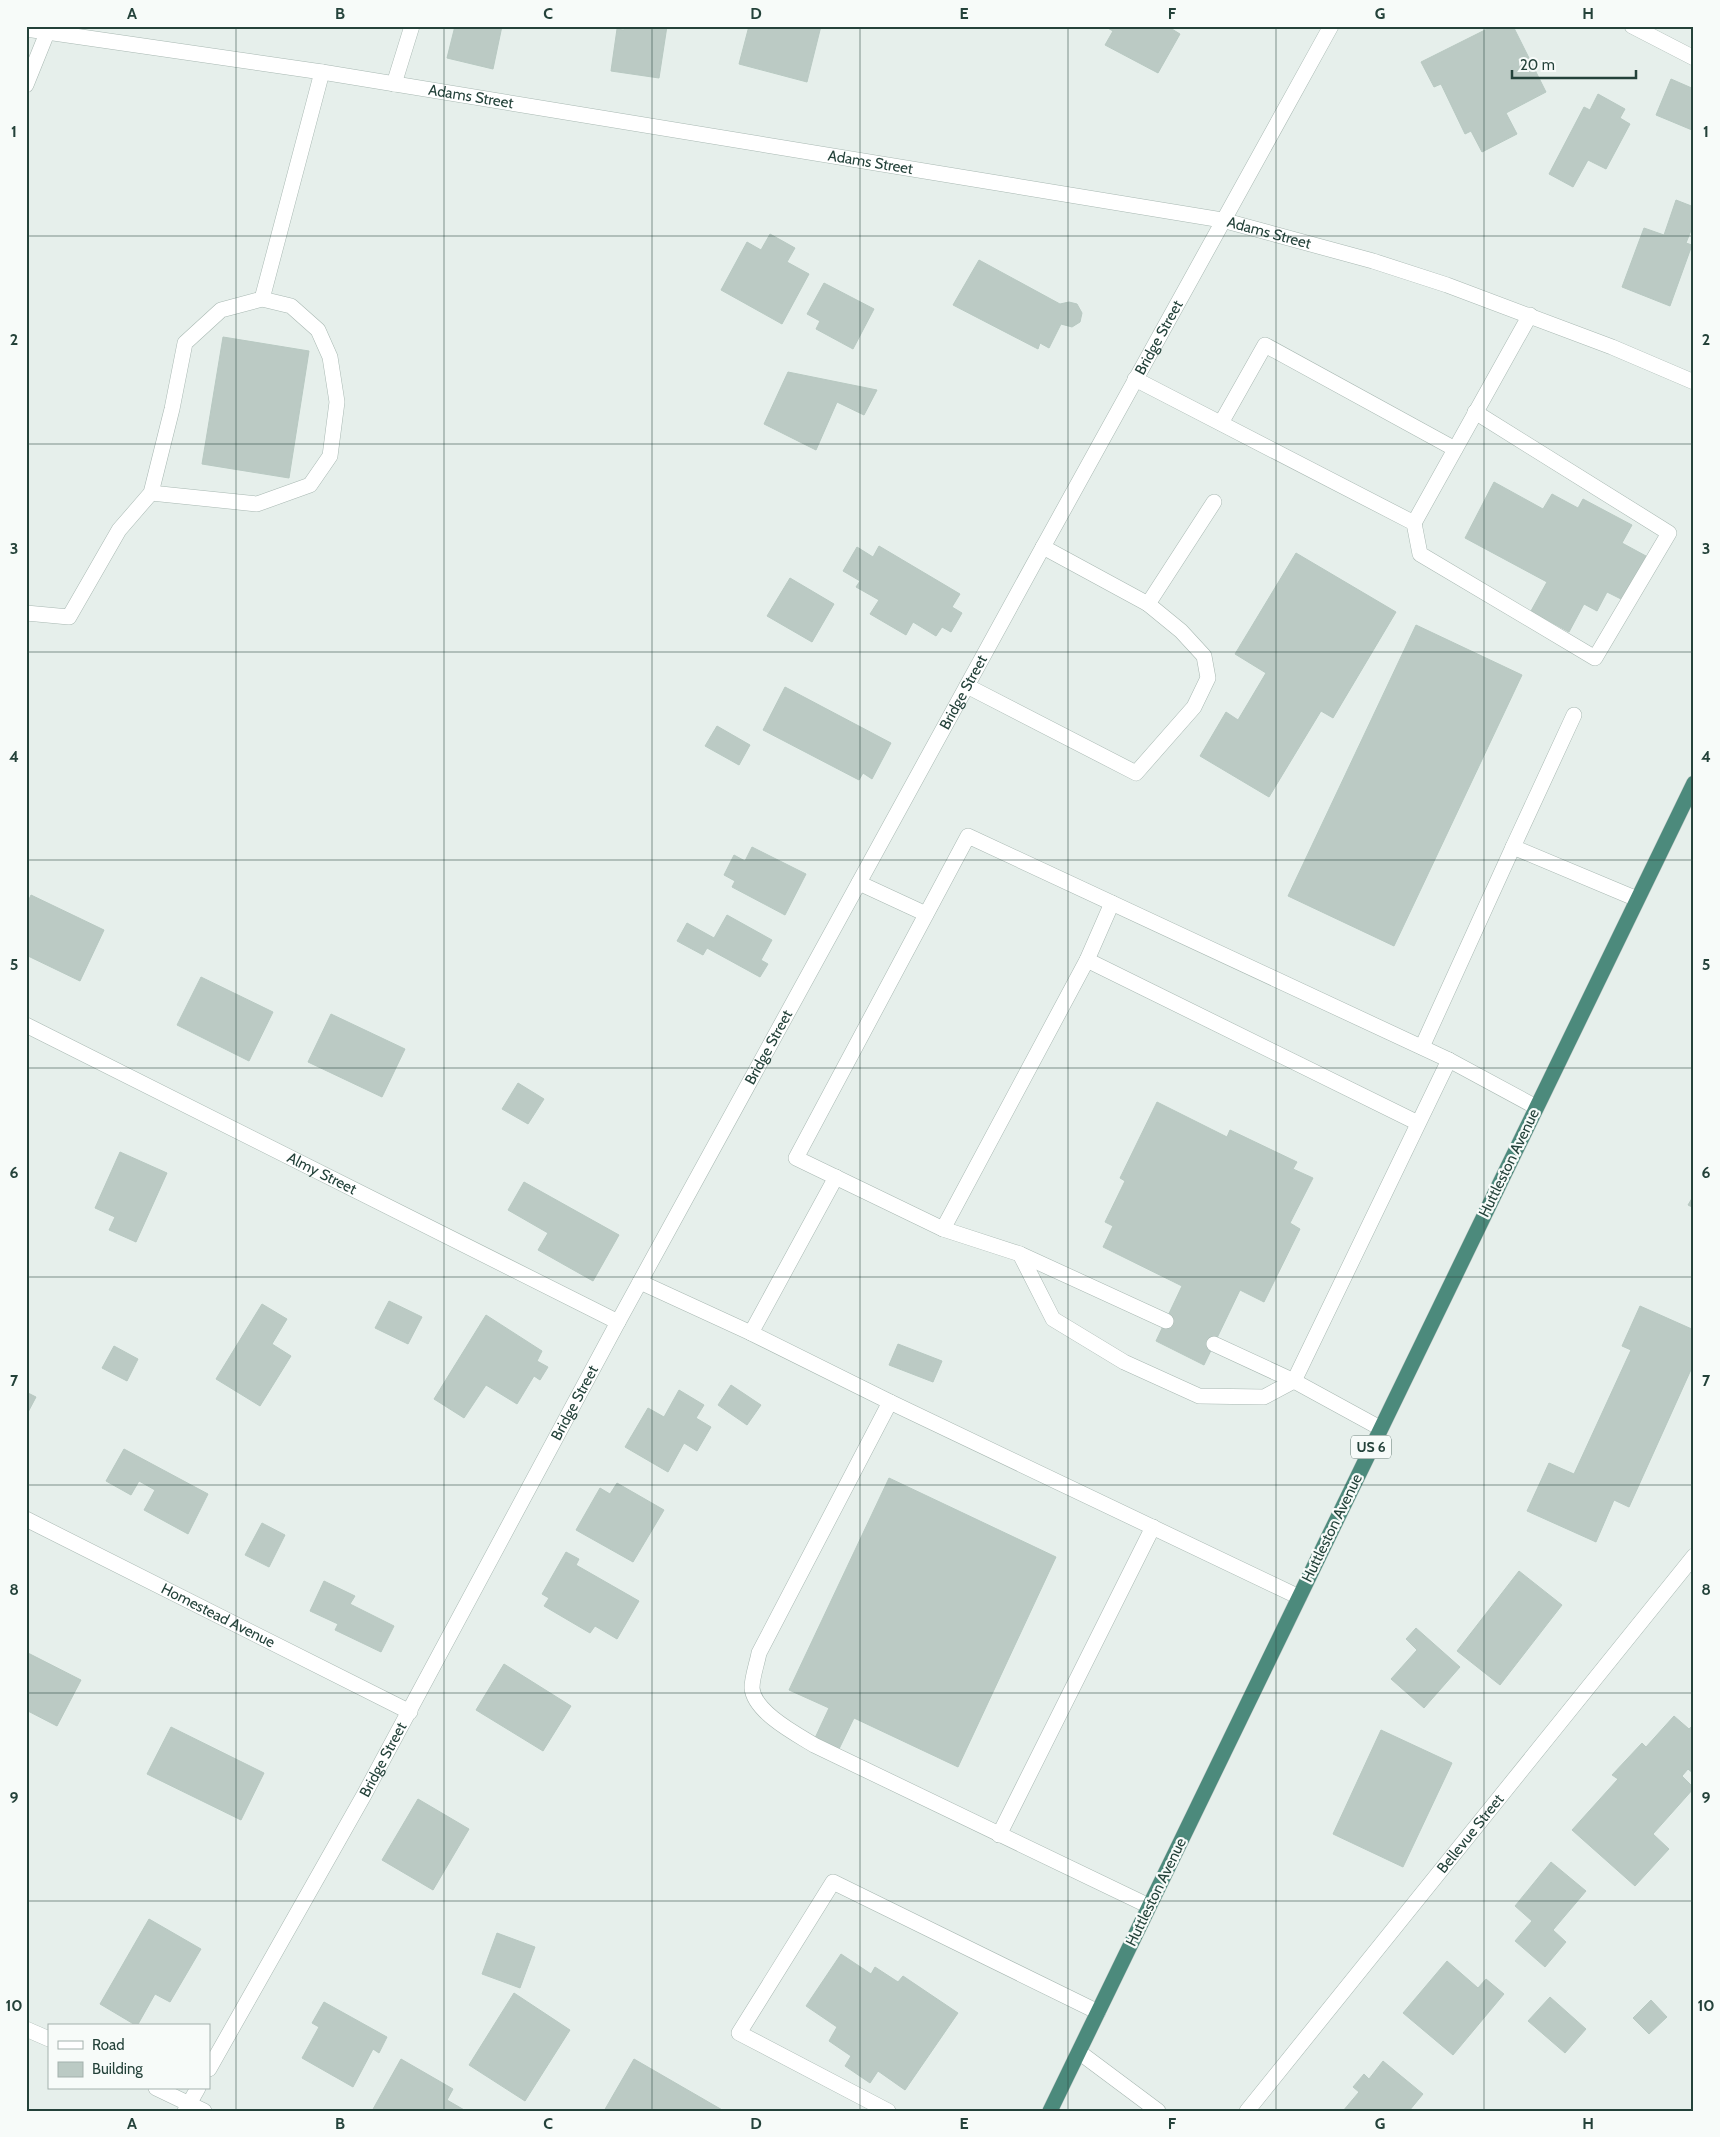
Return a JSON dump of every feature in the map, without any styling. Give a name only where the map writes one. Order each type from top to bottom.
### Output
[{"type":"highway","name":"Huttleston Avenue","points":[[1050,2111],[1636,899],[1694,783]]},
{"type":"street","points":[[394,84],[412,26]]},
{"type":"street","name":"Bridge Street","points":[[210,2067],[410,1712],[618,1322],[1222,220],[1331,26]]},
{"type":"street","points":[[1632,26],[1694,58]]},
{"type":"street","name":"Adams Street","points":[[26,29],[322,72],[1222,220],[1373,261],[1530,315],[1694,382]]},
{"type":"street","points":[[26,85],[48,33]]},
{"type":"street","points":[[262,299],[322,72]]},
{"type":"street","points":[[26,613],[69,617],[118,530],[152,493],[185,343],[221,310],[262,299],[291,306],[318,330],[330,357],[337,402],[330,456],[310,485],[257,504],[152,493]]},
{"type":"street","points":[[1475,412],[1668,533],[1595,658],[1420,554],[1414,523],[1475,412],[1530,315]]},
{"type":"street","points":[[1221,423],[1265,345],[1455,449]]},
{"type":"street","points":[[1135,379],[1414,523]]},
{"type":"street","points":[[1148,604],[1214,502]]},
{"type":"street","points":[[967,686],[1136,773],[1194,707],[1208,678],[1204,656],[1181,630],[1148,604],[1043,547]]},
{"type":"street","points":[[1422,1047],[1574,714]]},
{"type":"street","points":[[1166,1321],[1020,1254],[943,1229],[796,1158],[968,836],[1422,1047],[1536,1107]]},
{"type":"street","points":[[1513,847],[1636,899]]},
{"type":"street","points":[[859,883],[926,914]]},
{"type":"street","points":[[943,1229],[1087,960],[1112,903]]},
{"type":"street","points":[[1087,960],[1418,1123]]},
{"type":"street","name":"Almy Street","points":[[26,1025],[618,1322]]},
{"type":"street","points":[[1020,1254],[1053,1319],[1124,1362],[1199,1396],[1264,1397],[1294,1381],[1449,1060]]},
{"type":"street","points":[[751,1333],[836,1177]]},
{"type":"street","points":[[640,1282],[751,1333],[890,1402],[1299,1597]]},
{"type":"street","points":[[1214,1344],[1294,1381],[1380,1428]]},
{"type":"street","points":[[890,1402],[759,1653],[752,1689],[760,1706],[777,1722],[814,1745],[1149,1906]]},
{"type":"street","name":"Homestead Avenue","points":[[26,1519],[410,1712]]},
{"type":"street","points":[[999,1835],[1153,1527]]},
{"type":"street","name":"Bellevue Street","points":[[1247,2111],[1694,1556]]},
{"type":"street","points":[[888,2111],[739,2033],[833,1882],[1098,2012]]},
{"type":"street","points":[[26,2029],[48,2039]]},
{"type":"street","points":[[1078,2052],[1158,2111]]},
{"type":"street","points":[[159,2090],[187,2107],[204,2111]]},
{"type":"street","points":[[187,2107],[197,2090]]},
{"type":"building","points":[[455,26],[502,26],[493,69],[447,58]]},
{"type":"building","points":[[624,26],[667,26],[659,78],[611,71],[617,29],[624,30]]},
{"type":"building","points":[[749,26],[821,26],[807,82],[739,64]]},
{"type":"building","points":[[1104,26],[1167,26],[1180,34],[1158,73],[1105,45],[1113,31]]},
{"type":"building","points":[[1493,26],[1513,26],[1546,92],[1506,113],[1517,134],[1482,152],[1471,131],[1465,134],[1441,84],[1434,87],[1421,62]]},
{"type":"building","points":[[1671,79],[1694,89],[1694,126],[1692,130],[1656,115]]},
{"type":"building","points":[[1598,94],[1625,109],[1620,118],[1630,124],[1606,169],[1588,160],[1573,187],[1549,174],[1584,107],[1590,110]]},
{"type":"building","points":[[1676,200],[1694,207],[1694,223],[1686,243],[1692,245],[1670,306],[1622,287],[1644,228],[1664,235]]},
{"type":"building","points":[[770,234],[795,248],[787,262],[809,274],[782,324],[721,290],[747,242],[761,250]]},
{"type":"building","points":[[979,260],[1060,304],[1069,302],[1077,304],[1082,313],[1080,322],[1072,327],[1061,324],[1049,348],[1040,343],[1038,349],[953,305]]},
{"type":"building","points":[[824,283],[874,309],[853,349],[816,329],[820,321],[807,314]]},
{"type":"building","points":[[223,337],[309,351],[289,478],[202,464]]},
{"type":"building","points":[[788,372],[877,390],[864,415],[837,402],[816,450],[764,424]]},
{"type":"building","points":[[1494,482],[1543,509],[1552,494],[1578,508],[1583,499],[1632,525],[1622,543],[1646,556],[1623,600],[1607,592],[1597,611],[1584,604],[1569,632],[1531,611],[1547,582],[1465,538]]},
{"type":"building","points":[[879,546],[960,594],[952,607],[962,613],[951,632],[942,627],[936,636],[913,622],[906,635],[870,614],[879,600],[856,587],[860,581],[843,571],[857,547],[873,557]]},
{"type":"building","points":[[1296,553],[1396,612],[1333,718],[1321,711],[1269,797],[1200,756],[1226,712],[1238,720],[1266,673],[1235,654]]},
{"type":"building","points":[[790,578],[834,604],[812,642],[767,616]]},
{"type":"building","points":[[1416,625],[1522,675],[1394,946],[1288,896]]},
{"type":"building","points":[[785,687],[891,743],[872,779],[863,773],[859,780],[763,730]]},
{"type":"building","points":[[717,726],[750,745],[739,765],[705,746]]},
{"type":"building","points":[[752,847],[806,874],[785,915],[732,887],[735,881],[724,875],[734,855],[745,861]]},
{"type":"building","points":[[31,895],[104,930],[80,981],[26,955],[26,906]]},
{"type":"building","points":[[727,915],[772,940],[761,960],[768,964],[760,977],[707,948],[703,955],[677,941],[687,923],[714,938]]},
{"type":"building","points":[[201,977],[273,1012],[249,1061],[177,1025]]},
{"type":"building","points":[[331,1014],[405,1049],[382,1097],[308,1062]]},
{"type":"building","points":[[518,1083],[544,1099],[528,1124],[502,1109]]},
{"type":"building","points":[[1157,1102],[1227,1137],[1230,1130],[1297,1162],[1293,1169],[1313,1178],[1290,1223],[1300,1229],[1264,1302],[1240,1290],[1204,1365],[1156,1341],[1182,1286],[1103,1247],[1113,1226],[1105,1222],[1125,1181],[1120,1178]]},
{"type":"building","points":[[120,1152],[167,1173],[136,1242],[109,1230],[115,1217],[95,1208]]},
{"type":"building","points":[[524,1182],[619,1235],[593,1281],[538,1250],[548,1233],[508,1210]]},
{"type":"building","points":[[1694,1195],[1694,1208],[1688,1205]]},
{"type":"building","points":[[389,1301],[422,1317],[408,1344],[375,1328]]},
{"type":"building","points":[[262,1304],[287,1319],[272,1344],[291,1356],[260,1406],[216,1379]]},
{"type":"building","points":[[1640,1306],[1694,1330],[1694,1363],[1629,1507],[1614,1500],[1596,1542],[1527,1511],[1549,1463],[1574,1474],[1631,1350],[1622,1346]]},
{"type":"building","points":[[486,1315],[542,1351],[537,1361],[548,1367],[540,1380],[534,1376],[517,1404],[486,1385],[464,1418],[434,1399]]},
{"type":"building","points":[[898,1344],[942,1361],[933,1382],[889,1365]]},
{"type":"building","points":[[114,1346],[138,1359],[127,1381],[102,1368]]},
{"type":"building","points":[[731,1385],[761,1405],[747,1425],[718,1405]]},
{"type":"building","points":[[679,1390],[704,1405],[696,1418],[711,1427],[697,1451],[684,1443],[668,1472],[625,1447],[648,1408],[664,1417]]},
{"type":"building","points":[[26,1392],[36,1397],[26,1416]]},
{"type":"building","points":[[124,1449],[208,1494],[188,1534],[144,1510],[155,1490],[139,1481],[131,1495],[106,1481]]},
{"type":"building","points":[[889,1478],[1056,1557],[958,1767],[854,1718],[839,1749],[815,1738],[829,1708],[789,1690]]},
{"type":"building","points":[[617,1483],[664,1510],[633,1562],[576,1530],[600,1488],[610,1494]]},
{"type":"building","points":[[262,1523],[285,1535],[269,1567],[245,1555]]},
{"type":"building","points":[[566,1552],[579,1559],[576,1565],[639,1601],[617,1639],[595,1626],[590,1633],[544,1606],[549,1598],[542,1594]]},
{"type":"building","points":[[1519,1571],[1562,1605],[1500,1685],[1457,1651]]},
{"type":"building","points":[[324,1581],[355,1596],[350,1604],[394,1626],[381,1652],[335,1630],[338,1624],[310,1611]]},
{"type":"building","points":[[1416,1628],[1460,1667],[1424,1708],[1391,1679],[1417,1650],[1406,1639]]},
{"type":"building","points":[[26,1652],[81,1680],[57,1726],[26,1710]]},
{"type":"building","points":[[504,1664],[571,1706],[543,1751],[476,1710]]},
{"type":"building","points":[[1674,1716],[1689,1729],[1694,1724],[1694,1774],[1688,1769],[1682,1776],[1694,1788],[1653,1834],[1669,1849],[1635,1886],[1572,1830],[1618,1779],[1612,1775],[1642,1743],[1646,1747]]},
{"type":"building","points":[[171,1727],[264,1773],[241,1820],[147,1774]]},
{"type":"building","points":[[1381,1730],[1452,1763],[1403,1867],[1333,1834]]},
{"type":"building","points":[[418,1799],[469,1829],[433,1890],[382,1860]]},
{"type":"building","points":[[1551,1862],[1586,1891],[1553,1930],[1566,1942],[1545,1967],[1515,1941],[1532,1921],[1515,1906]]},
{"type":"building","points":[[149,1919],[201,1949],[170,2002],[155,1994],[138,2024],[134,2024],[100,2004]]},
{"type":"building","points":[[497,1933],[535,1947],[520,1988],[482,1974]]},
{"type":"building","points":[[841,1954],[871,1974],[875,1967],[898,1982],[903,1976],[958,2013],[905,2090],[878,2071],[870,2083],[845,2066],[851,2056],[829,2041],[837,2027],[806,2006]]},
{"type":"building","points":[[1447,1961],[1478,1988],[1486,1979],[1504,1994],[1453,2055],[1403,2013]]},
{"type":"building","points":[[514,1993],[570,2030],[525,2101],[469,2065]]},
{"type":"building","points":[[1550,1997],[1586,2029],[1565,2053],[1528,2021]]},
{"type":"building","points":[[1651,2000],[1667,2017],[1649,2034],[1633,2018]]},
{"type":"building","points":[[324,2002],[387,2037],[379,2053],[373,2049],[353,2087],[302,2058],[319,2027],[312,2023]]},
{"type":"building","points":[[401,2059],[453,2089],[447,2100],[466,2111],[372,2111]]},
{"type":"building","points":[[634,2059],[724,2111],[604,2111]]},
{"type":"building","points":[[1383,2061],[1423,2094],[1409,2111],[1343,2111],[1359,2092],[1353,2087],[1364,2074],[1369,2079]]}]
